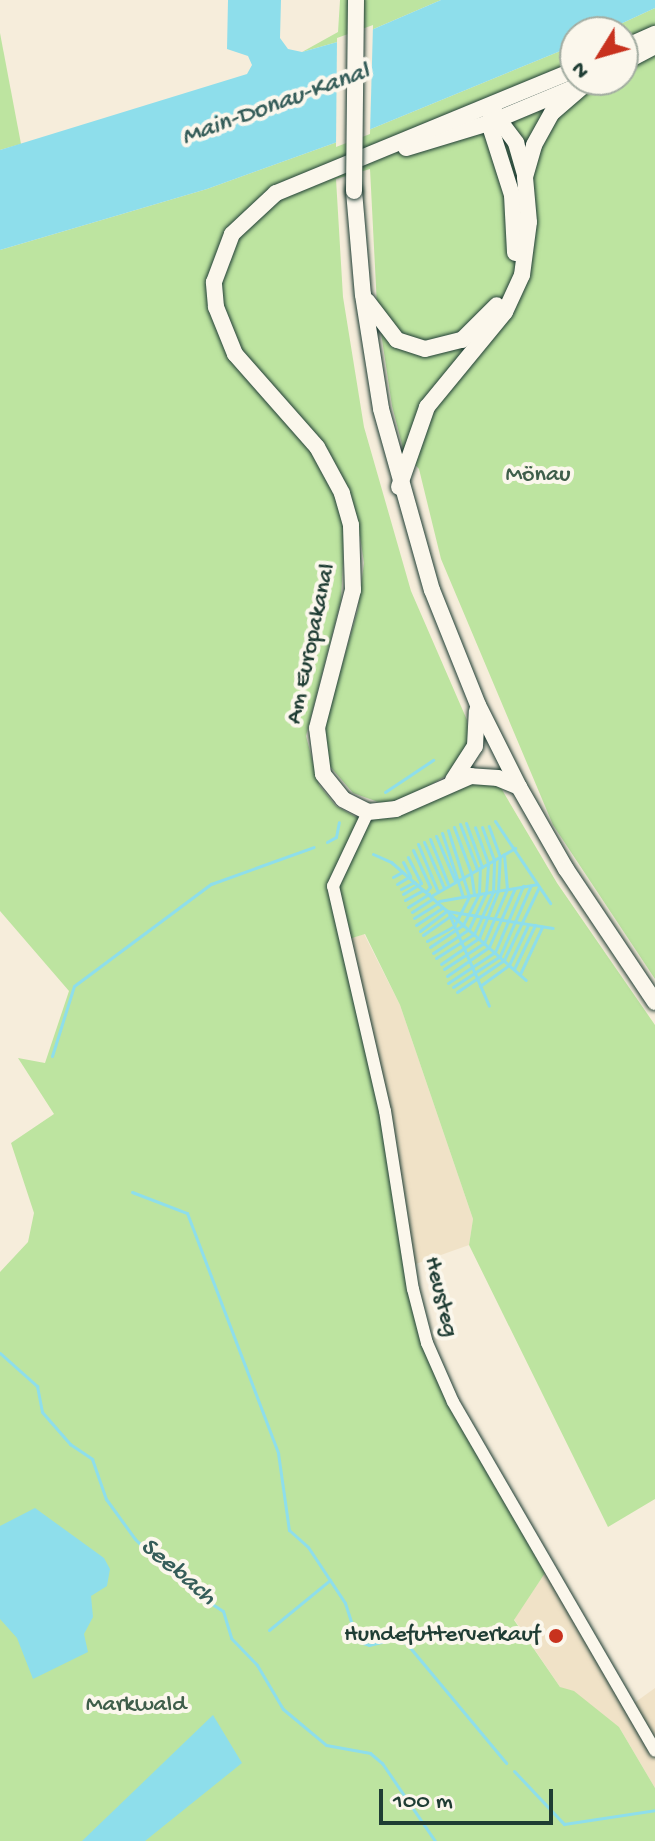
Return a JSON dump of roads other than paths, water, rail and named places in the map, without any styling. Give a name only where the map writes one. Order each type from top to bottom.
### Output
[{"type":"main road","points":[[356,0],[354,191],[363,295],[399,487],[432,590],[478,705],[519,787],[566,869],[655,1002]]},
{"type":"main road","name":"Am Europakanal","points":[[492,113],[559,78]]},
{"type":"main road","name":"Am Europakanal","points":[[368,812],[328,782],[316,750],[320,712],[353,590],[347,510],[317,447],[235,354],[214,295],[226,245],[249,215],[276,193],[361,158],[559,91]]},
{"type":"main road","points":[[399,487],[427,407],[505,312],[522,275],[529,222],[525,177],[534,145],[552,113],[572,96]]},
{"type":"main road","points":[[363,295],[383,329],[406,345],[425,349],[462,340],[492,311],[511,272],[516,232],[509,183],[492,113]]},
{"type":"main road","points":[[492,113],[525,177]]},
{"type":"main road","points":[[452,781],[475,746],[478,705]]},
{"type":"main road","points":[[368,812],[396,809],[452,781],[489,776],[519,787]]},
{"type":"street","name":"Heusteg","points":[[368,812],[333,886],[385,1111],[413,1289],[427,1343],[453,1402],[655,1751]]},
{"type":"water","name":"Main-Donau-Kanal","points":[[228,0],[281,0],[280,38],[288,49],[302,52],[355,37],[441,0],[655,0],[655,8],[638,16],[559,16],[559,52],[354,136],[207,189],[0,250],[0,150],[247,74],[252,65],[248,56],[227,49]]},
{"type":"water","points":[[35,1508],[104,1558],[110,1569],[107,1586],[91,1596],[93,1617],[84,1634],[88,1652],[33,1679],[17,1638],[0,1619],[0,1526]]},
{"type":"water","points":[[213,1715],[242,1763],[145,1841],[82,1841]]},
{"type":"waterway","points":[[385,792],[433,760]]},
{"type":"waterway","points":[[495,821],[550,903]]},
{"type":"waterway","points":[[327,842],[336,837],[339,822]]},
{"type":"waterway","points":[[466,823],[482,867]]},
{"type":"waterway","points":[[460,824],[477,869]]},
{"type":"waterway","points":[[441,964],[479,938],[498,891],[500,857],[489,826]]},
{"type":"waterway","points":[[454,827],[471,873],[474,895]]},
{"type":"waterway","points":[[433,953],[469,929],[486,893],[488,863],[475,827]]},
{"type":"waterway","points":[[436,958],[474,934],[493,892],[494,860],[482,827]]},
{"type":"waterway","points":[[427,941],[454,926],[469,896],[448,830]]},
{"type":"waterway","points":[[442,833],[463,897]]},
{"type":"waterway","points":[[436,836],[455,881]]},
{"type":"waterway","points":[[430,839],[448,884]]},
{"type":"waterway","points":[[424,842],[444,888]]},
{"type":"waterway","points":[[418,844],[438,892]]},
{"type":"waterway","points":[[52,1056],[74,986],[211,884],[314,847]]},
{"type":"waterway","points":[[431,896],[515,848]]},
{"type":"waterway","points":[[413,850],[430,887],[426,892]]},
{"type":"waterway","points":[[373,854],[391,862],[526,980]]},
{"type":"waterway","points":[[444,969],[484,943],[507,889],[504,854]]},
{"type":"waterway","points":[[403,894],[421,883],[408,857]]},
{"type":"waterway","points":[[403,862],[410,876]]},
{"type":"waterway","points":[[430,947],[463,925],[479,894],[480,868]]},
{"type":"waterway","points":[[393,877],[402,872]]},
{"type":"waterway","points":[[397,884],[407,878]]},
{"type":"waterway","points":[[401,889],[414,882]]},
{"type":"waterway","points":[[439,901],[537,884]]},
{"type":"waterway","points":[[453,987],[500,956],[531,885]]},
{"type":"waterway","points":[[448,983],[495,952],[523,886]]},
{"type":"waterway","points":[[457,992],[504,960],[539,887]]},
{"type":"waterway","points":[[447,976],[489,947],[515,888]]},
{"type":"waterway","points":[[405,900],[423,890]]},
{"type":"waterway","points":[[408,907],[429,894]]},
{"type":"waterway","points":[[412,912],[432,899]]},
{"type":"waterway","points":[[414,918],[438,903]]},
{"type":"waterway","points":[[416,925],[442,908]]},
{"type":"waterway","points":[[447,911],[553,928]]},
{"type":"waterway","points":[[420,931],[447,911]]},
{"type":"waterway","points":[[449,914],[489,1006]]},
{"type":"waterway","points":[[423,935],[449,917]]},
{"type":"waterway","points":[[480,986],[509,965],[528,925]]},
{"type":"waterway","points":[[514,969],[535,925]]},
{"type":"waterway","points":[[520,974],[542,927]]},
{"type":"waterway","points":[[132,1192],[187,1213],[278,1453],[289,1530],[308,1547],[345,1603],[357,1641],[369,1645],[397,1638],[407,1644],[506,1763]]},
{"type":"waterway","name":"Seebach","points":[[0,1353],[37,1386],[42,1412],[70,1444],[92,1459],[106,1499],[135,1539],[166,1570],[190,1579],[206,1600],[223,1611],[231,1638],[257,1665],[283,1709],[326,1745],[370,1753],[382,1763],[435,1841]]},
{"type":"waterway","points":[[269,1630],[330,1580]]},
{"type":"waterway","points":[[514,1771],[564,1824],[655,1810]]},
{"type":"place","name":"Hundefutterverkauf","points":[[556,1636]]},
{"type":"park label","name":"Mönau","points":[[538,476]]},
{"type":"park label","name":"Markwald","points":[[136,1706]]}]
